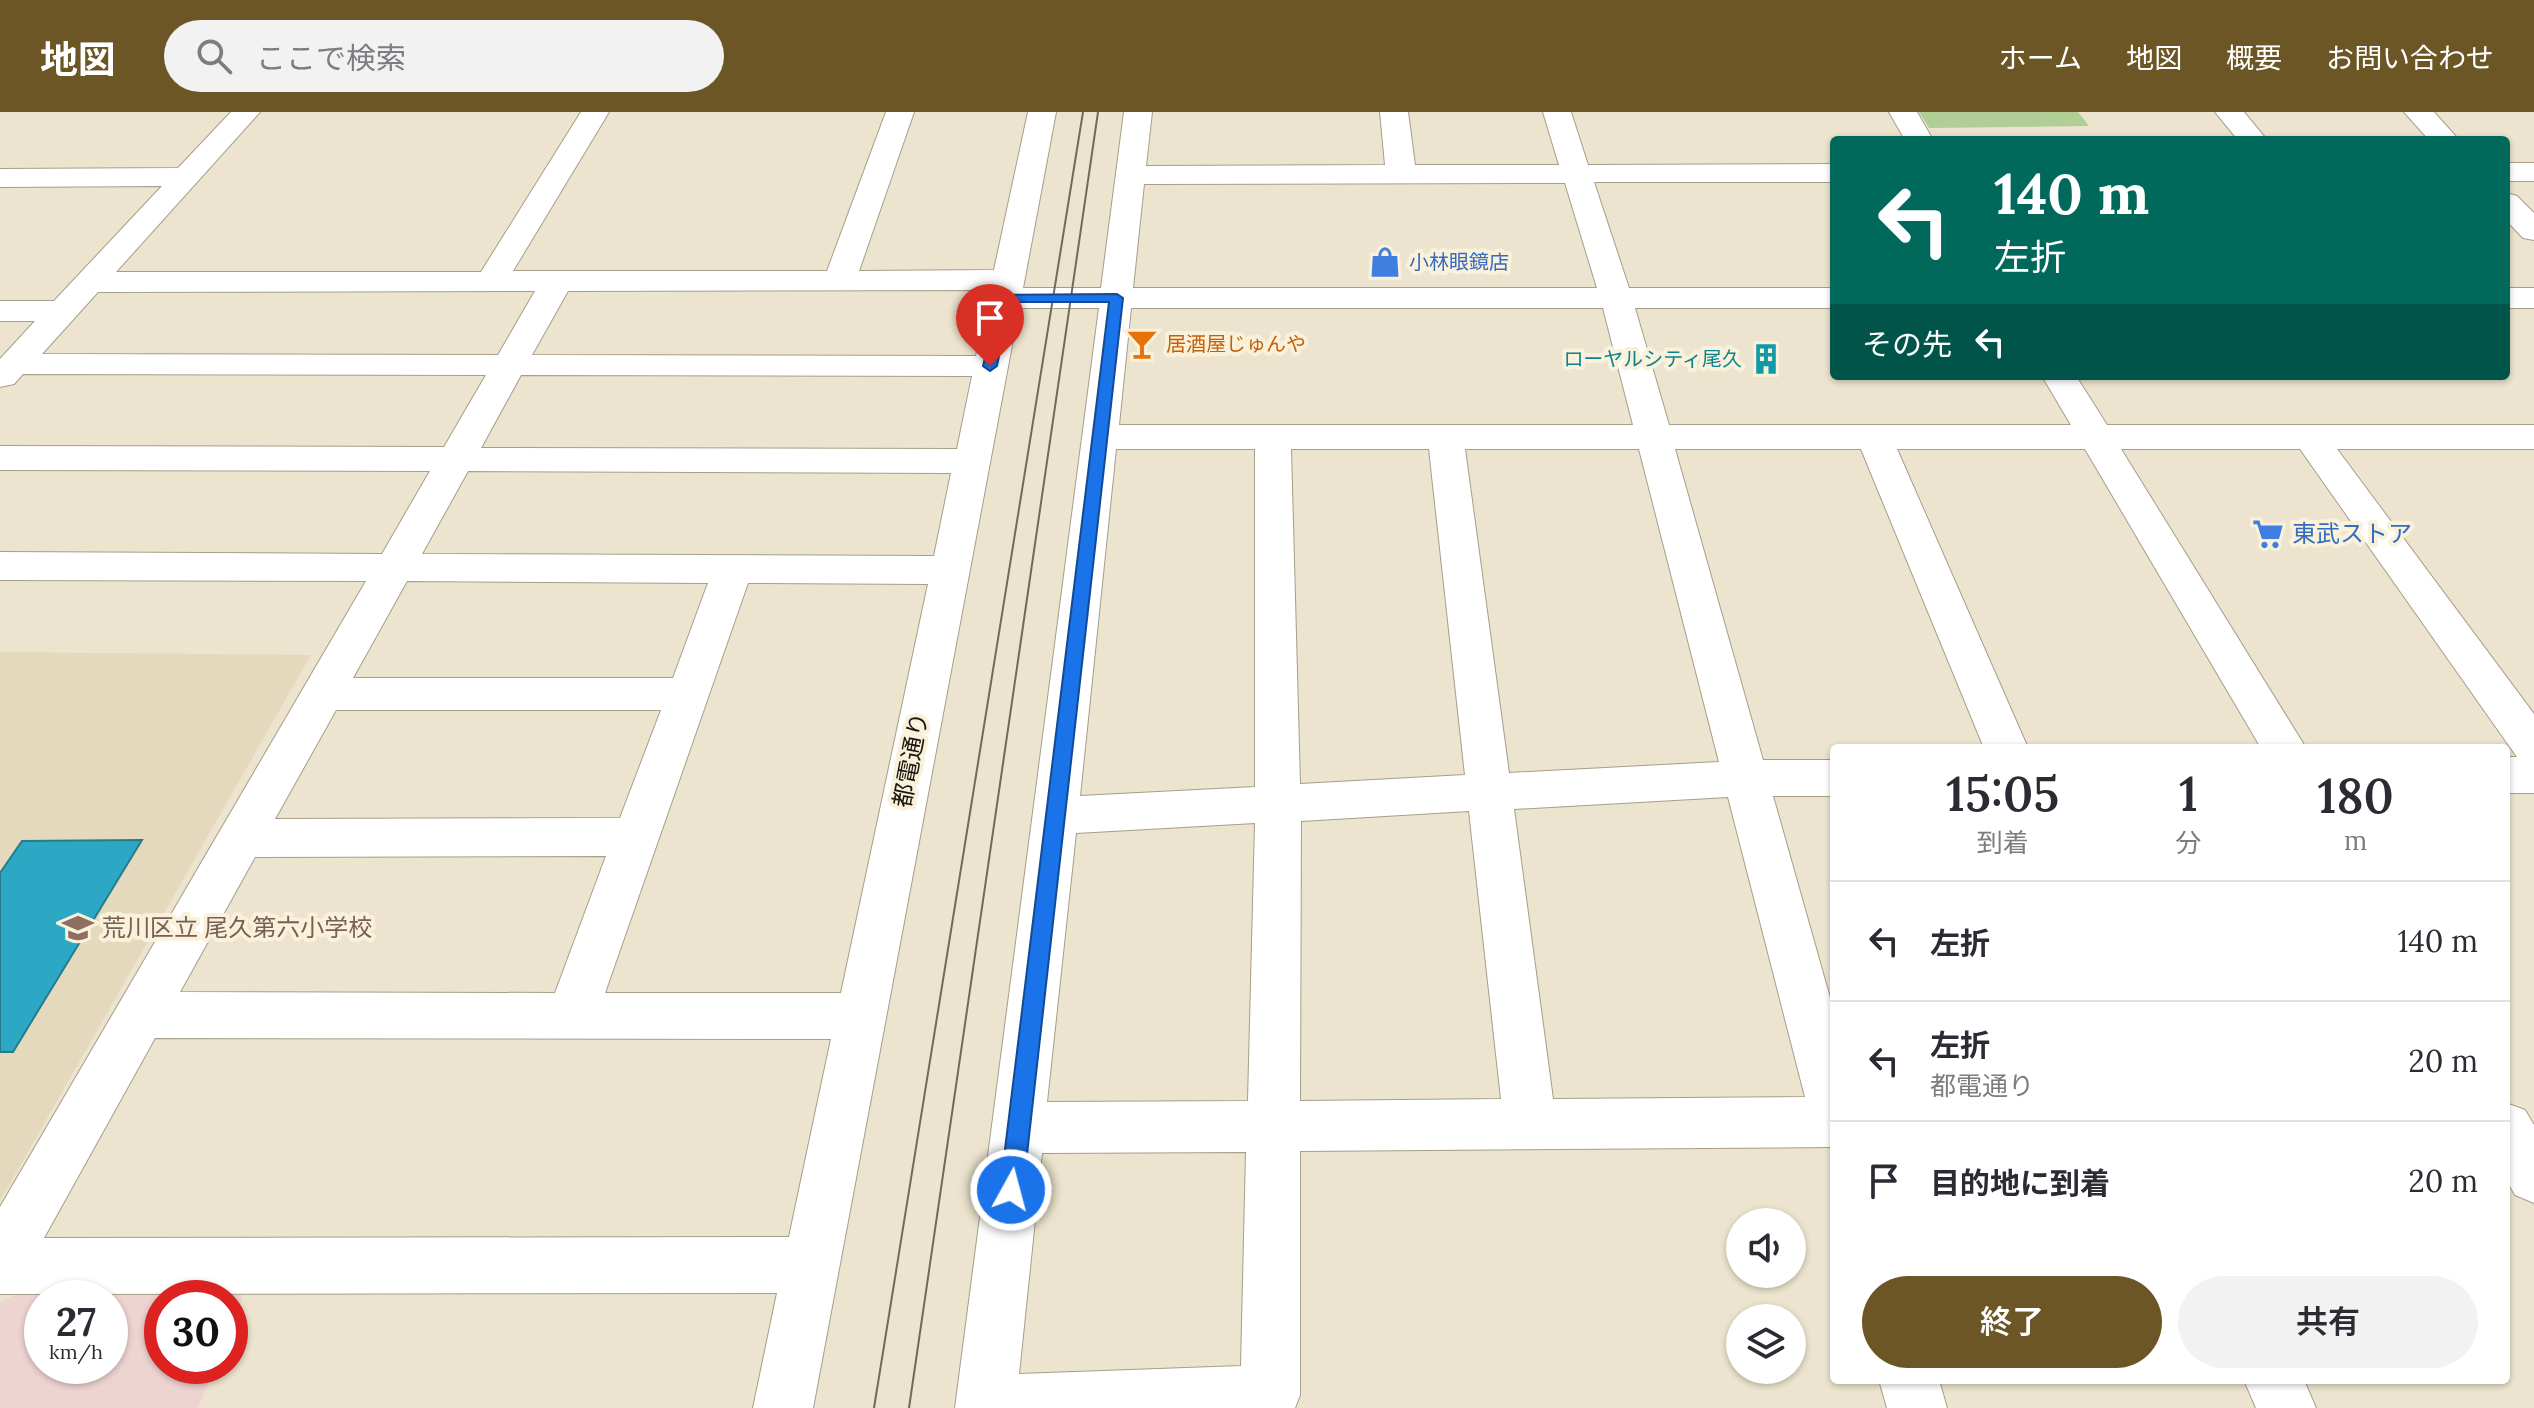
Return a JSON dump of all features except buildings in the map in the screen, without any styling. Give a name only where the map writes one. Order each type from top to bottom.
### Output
[{"type":"street","points":[[7,372],[246,112]]},
{"type":"street","points":[[491,281],[595,112]]},
{"type":"street","points":[[840,280],[900,112]]},
{"type":"street","name":"都電通り","points":[[783,1408],[1042,112]]},
{"type":"street","points":[[1138,112],[986,1407],[1270,1395],[1271,1126],[1278,804],[1273,438]]},
{"type":"street","points":[[1394,112],[1401,174]]},
{"type":"street","points":[[1557,112],[1616,298],[1830,1091]]},
{"type":"street","points":[[1903,112],[1917,136]]},
{"type":"street","points":[[2229,112],[2250,136]]},
{"type":"street","points":[[2418,112],[2441,136]]},
{"type":"street","points":[[2510,172],[2534,172]]},
{"type":"street","points":[[1131,175],[1830,173]]},
{"type":"street","points":[[0,178],[187,177]]},
{"type":"street","points":[[2510,206],[2534,231]]},
{"type":"street","points":[[90,282],[840,280],[1117,298],[1830,298]]},
{"type":"street","points":[[557,281],[0,1264],[811,1265]]},
{"type":"street","points":[[2510,298],[2534,298]]},
{"type":"street","points":[[0,311],[63,311]]},
{"type":"street","points":[[7,372],[990,366]]},
{"type":"street","points":[[2061,380],[2282,744]]},
{"type":"street","points":[[1100,437],[2310,437],[2528,444]]},
{"type":"street","points":[[2310,437],[2534,747]]},
{"type":"street","points":[[1446,438],[1530,1124]]},
{"type":"street","points":[[1875,439],[2004,744]]},
{"type":"street","points":[[0,458],[970,461]]},
{"type":"street","points":[[0,566],[949,570]]},
{"type":"street","points":[[572,1015],[733,569]]},
{"type":"street","points":[[323,694],[688,694]]},
{"type":"street","points":[[2510,775],[2534,775]]},
{"type":"street","points":[[1056,816],[1745,778],[1830,778]]},
{"type":"street","points":[[242,838],[636,837]]},
{"type":"street","points":[[141,1015],[861,1016]]},
{"type":"street","points":[[1019,1128],[1830,1122]]},
{"type":"street","points":[[2510,1135],[2534,1176]]},
{"type":"street","points":[[1910,1384],[1917,1408]]},
{"type":"street","points":[[2276,1384],[2286,1408]]},
{"type":"shaded area","name":"荒川区立 尾久第六小学校","points":[[0,652],[311,655],[0,1201]]},
{"type":"shaded area","points":[[128,1288],[144,1288],[144,1384],[208,1384],[198,1408],[0,1408],[0,1303],[24,1290],[24,1384],[128,1384]]},
{"type":"green space","points":[[1919,112],[2078,112],[2089,126],[1929,128]]},
{"type":"water","points":[[142,840],[13,1052],[0,1052],[0,873],[22,841]]},
{"type":"tram line","points":[[874,1408],[1083,112]]},
{"type":"tram line","points":[[909,1408],[1098,112]]},
{"type":"place","name":"小林眼鏡店","points":[[1385,262]]},
{"type":"place","name":"居酒屋じゅんや","points":[[1142,344]]},
{"type":"place","name":"ローヤルシティ尾久","points":[[1766,359]]},
{"type":"place","name":"東武ストア","points":[[2268,534]]},
{"type":"place","name":"荒川区立 尾久第六小学校","points":[[78,928]]},
{"type":"route","points":[[990,366],[1004,298],[1117,298],[1011,1190]]}]
